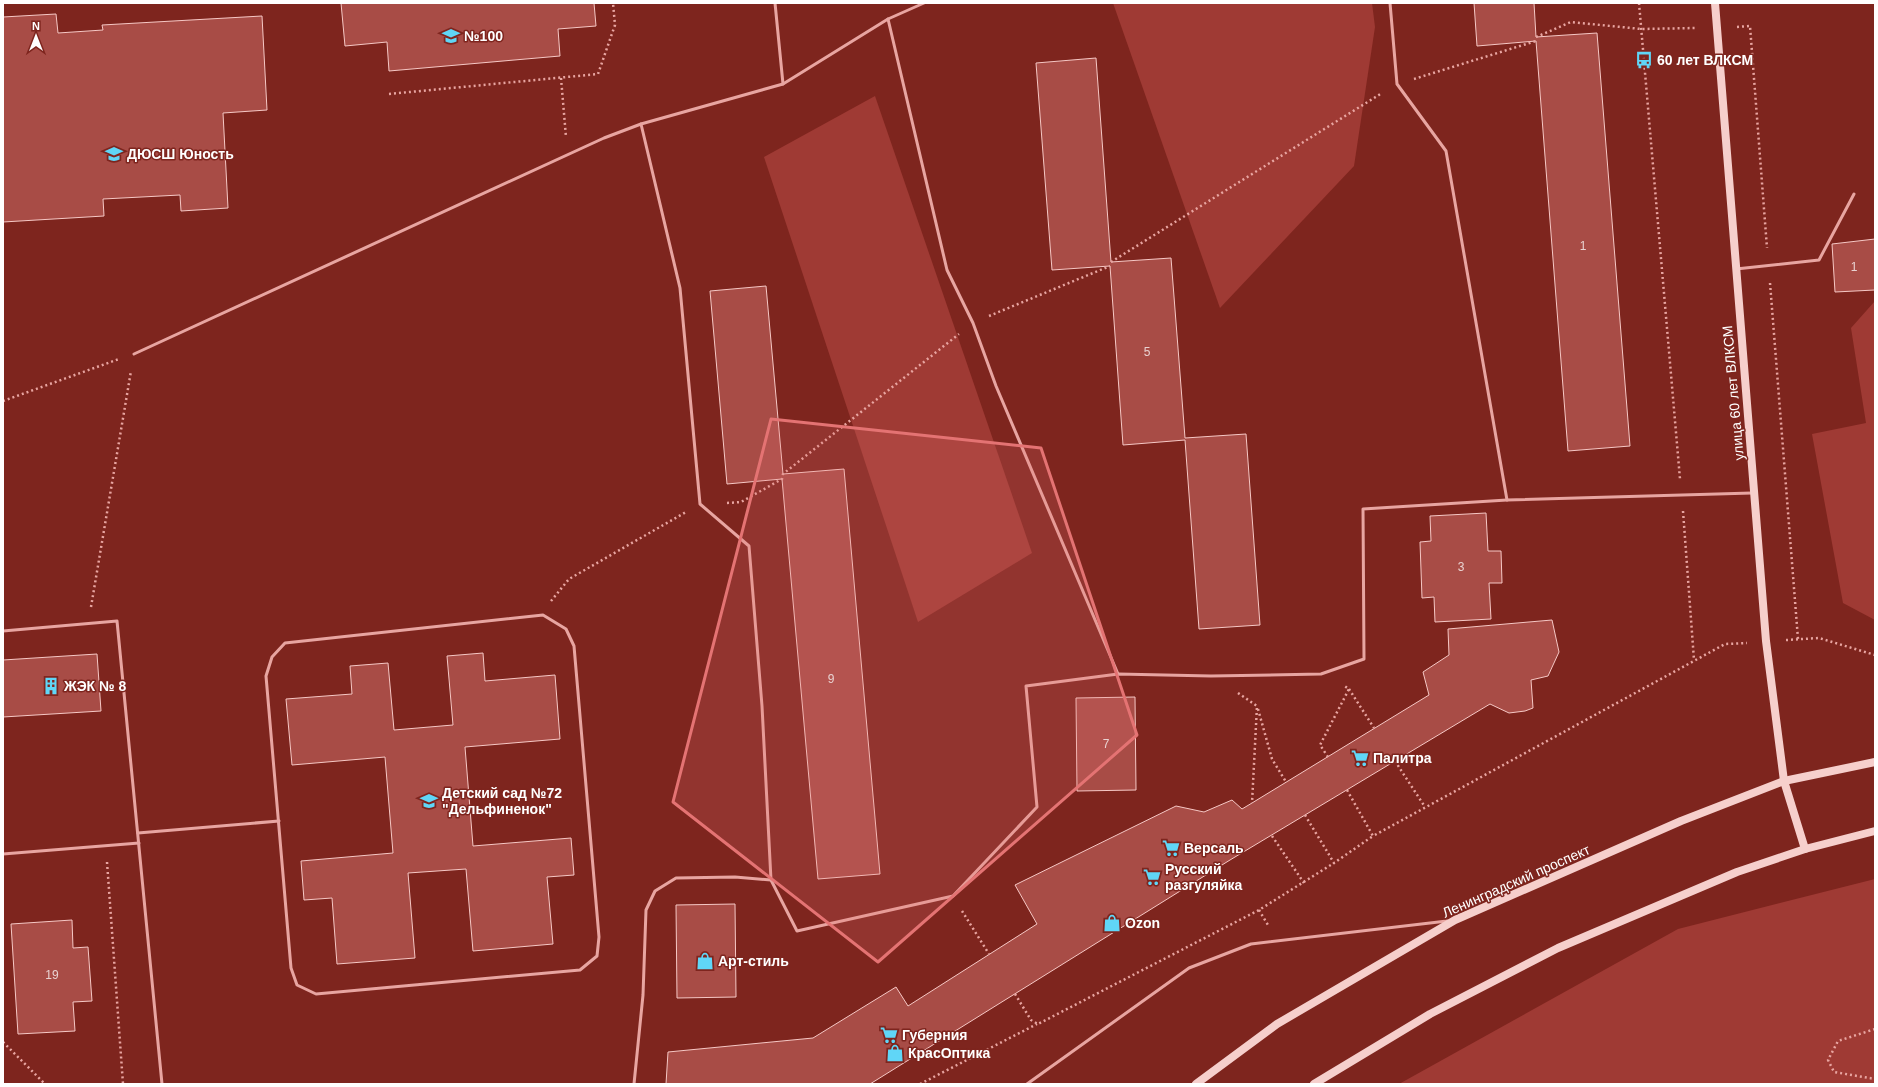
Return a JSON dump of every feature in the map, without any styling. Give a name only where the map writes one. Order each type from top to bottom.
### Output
[{"type":"main road","name":"улица 60 лет ВЛКСМ","points":[[1715,3],[1766,641],[1784,781],[1805,849]]},
{"type":"main road","name":"Ленинградский проспект","points":[[1196,1084],[1277,1024],[1455,920],[1681,821],[1784,781],[1875,762]]},
{"type":"main road","points":[[1314,1084],[1430,1014],[1558,948],[1737,872],[1805,849],[1875,831]]},
{"type":"lane","points":[[775,3],[783,84]]},
{"type":"lane","points":[[134,354],[604,138],[641,124],[783,84],[888,19],[924,3]]},
{"type":"lane","points":[[1390,3],[1397,84],[1446,151],[1507,500]]},
{"type":"lane","points":[[888,19],[947,270],[974,323],[996,386],[1118,674]]},
{"type":"lane","points":[[641,124],[680,288],[700,504],[749,546],[762,706],[771,880],[797,931],[952,896],[1037,807],[1026,686],[1118,674],[1210,676],[1321,674],[1364,659],[1363,509],[1507,500],[1754,493]]},
{"type":"lane","points":[[1736,269],[1819,260],[1854,194]]},
{"type":"lane","points":[[543,615],[566,629],[574,646],[599,937],[597,956],[580,970],[316,994],[297,985],[292,968],[279,821],[266,676],[272,657],[285,643],[543,615]]},
{"type":"lane","points":[[3,631],[117,621],[162,1084]]},
{"type":"lane","points":[[138,833],[279,821]]},
{"type":"lane","points":[[3,854],[139,843]]},
{"type":"lane","points":[[634,1084],[643,995],[646,910],[655,891],[676,878],[735,877],[771,880]]},
{"type":"lane","points":[[1028,1084],[1189,968],[1196,965],[1251,944],[1455,920]]},
{"type":"path","points":[[389,94],[598,74],[615,25],[613,3]]},
{"type":"path","points":[[1639,3],[1682,495],[1694,660]]},
{"type":"path","points":[[1111,262],[1397,84],[1536,41]]},
{"type":"path","points":[[561,78],[566,134]]},
{"type":"path","points":[[543,615],[555,594],[569,579],[700,504],[742,502],[782,479],[783,474],[974,323],[1110,266]]},
{"type":"path","points":[[3,402],[134,354],[88,624]]},
{"type":"path","points":[[920,1084],[1259,910],[1304,883],[1373,836],[1724,644],[1819,638],[1875,655]]},
{"type":"path","points":[[1321,674],[1349,689],[1374,728]]},
{"type":"path","points":[[1210,676],[1257,706],[1272,759],[1286,782]]},
{"type":"path","points":[[1328,757],[1320,745],[1349,689]]},
{"type":"path","points":[[1252,804],[1257,706]]},
{"type":"path","points":[[1395,761],[1425,808]]},
{"type":"path","points":[[1348,790],[1373,836]]},
{"type":"path","points":[[1305,815],[1334,863]]},
{"type":"path","points":[[1272,836],[1304,883]]},
{"type":"path","points":[[106,846],[123,1084]]},
{"type":"path","points":[[952,896],[989,954]]},
{"type":"path","points":[[1015,994],[1031,1020],[1038,1024]]},
{"type":"path","points":[[1875,1029],[1838,1041],[1828,1060],[1834,1072],[1875,1079]]},
{"type":"path","points":[[3,1042],[45,1084]]},
{"type":"highlighted area","points":[[771,419],[1041,448],[1137,735],[878,962],[673,802]]},
{"type":"shaded area","points":[[1113,3],[1372,3],[1375,27],[1354,166],[1220,308]]},
{"type":"shaded area","points":[[875,96],[1032,553],[918,622],[764,157]]},
{"type":"shaded area","points":[[1875,301],[1875,620],[1843,603],[1812,434],[1866,423],[1851,328]]},
{"type":"shaded area","points":[[1875,879],[1875,1084],[1399,1084],[1678,929]]},
{"type":"building","name":"№100","points":[[341,3],[594,3],[596,26],[558,29],[560,56],[389,71],[387,42],[345,46]]},
{"type":"building","points":[[1474,3],[1534,3],[1536,37],[1597,33],[1630,446],[1568,451],[1536,41],[1477,46]]},
{"type":"building","name":"ДЮСШ Юность","points":[[56,14],[58,33],[103,30],[102,25],[262,16],[267,110],[223,113],[228,208],[181,211],[180,195],[103,199],[104,216],[3,222],[3,17]]},
{"type":"building","points":[[1096,58],[1111,262],[1171,258],[1185,438],[1246,434],[1260,625],[1199,629],[1185,440],[1123,445],[1110,266],[1052,270],[1036,63]]},
{"type":"building","points":[[1875,239],[1875,290],[1835,292],[1832,244]]},
{"type":"building","points":[[766,286],[783,474],[844,469],[880,874],[818,879],[782,479],[727,484],[710,291]]},
{"type":"building","points":[[1486,513],[1488,551],[1501,551],[1502,583],[1489,583],[1491,619],[1435,622],[1434,597],[1422,598],[1420,542],[1431,541],[1430,516]]},
{"type":"building","name":"Версаль","points":[[1552,620],[1559,652],[1548,676],[1531,680],[1533,708],[1525,711],[1509,713],[1490,704],[1230,860],[870,1084],[666,1084],[668,1052],[813,1038],[896,987],[908,1006],[1037,924],[1015,885],[1176,806],[1204,812],[1232,800],[1242,809],[1429,695],[1423,672],[1449,655],[1448,629]]},
{"type":"building","name":"Детский сад №72 \"Дельфиненок\"","points":[[483,653],[485,681],[555,675],[560,739],[465,747],[473,846],[571,838],[574,875],[547,877],[553,944],[473,951],[466,869],[408,873],[415,958],[337,964],[332,898],[304,900],[301,861],[393,853],[385,757],[292,765],[286,699],[352,694],[350,666],[388,663],[394,730],[453,725],[447,656]]},
{"type":"building","name":"ЖЭК № 8","points":[[97,654],[101,711],[3,717],[3,660]]},
{"type":"building","points":[[1135,697],[1136,790],[1077,791],[1076,698]]},
{"type":"building","points":[[735,904],[736,997],[677,998],[676,905]]},
{"type":"building","points":[[72,920],[73,948],[88,947],[92,1001],[73,1002],[75,1031],[18,1034],[11,924]]},
{"type":"place","name":"№100","points":[[451,36]]},
{"type":"place","name":"60 лет ВЛКСМ","points":[[1644,60]]},
{"type":"place","name":"ДЮСШ Юность","points":[[114,154]]},
{"type":"place","name":"ЖЭК № 8","points":[[51,686]]},
{"type":"place","name":"Палитра","points":[[1360,758]]},
{"type":"place","name":"Детский сад №72 \"Дельфиненок\"","points":[[429,801]]},
{"type":"place","name":"Версаль","points":[[1171,848]]},
{"type":"place","name":"Русский разгуляйка","points":[[1152,877]]},
{"type":"place","name":"Ozon","points":[[1112,923]]},
{"type":"place","name":"Арт-стиль","points":[[705,961]]},
{"type":"place","name":"Губерния","points":[[889,1035]]},
{"type":"place","name":"КрасОптика","points":[[895,1053]]}]
